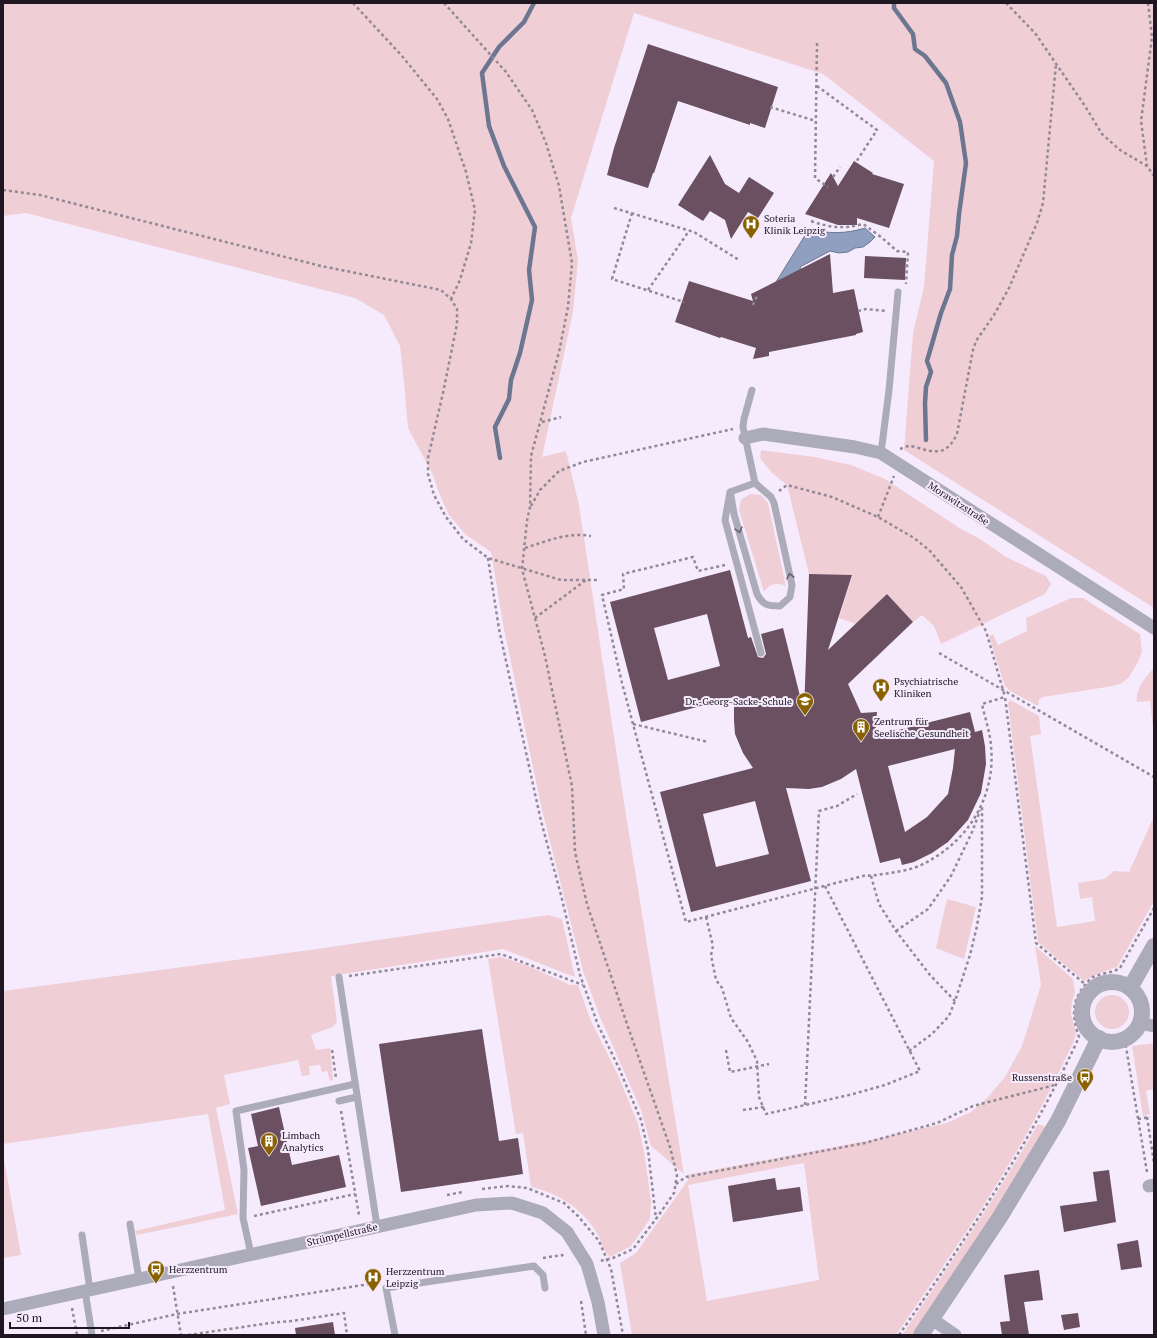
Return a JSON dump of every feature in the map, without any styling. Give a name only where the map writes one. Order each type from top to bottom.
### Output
[{"type":"street","name":"Morawitzstraße","points":[[744,432],[855,446],[881,453],[1154,628]]},
{"type":"street","points":[[1130,988],[1154,946]]},
{"type":"street","points":[[1110,982],[1124,984],[1130,988],[1137,996],[1141,1007],[1141,1018],[1146,1025],[1124,1039],[1111,1041],[1093,1035],[1088,1029],[1083,1016],[1084,1002],[1088,987],[1110,982]]},
{"type":"street","points":[[921,1335],[1000,1217],[1058,1121],[1099,1038]]},
{"type":"street","name":"Strümpellstraße","points":[[3,1309],[476,1205],[512,1203],[543,1213],[567,1232],[587,1264],[598,1302],[604,1335]]},
{"type":"street","points":[[932,1319],[955,1335]]},
{"type":"lane","points":[[881,453],[889,390],[898,292]]},
{"type":"lane","points":[[730,492],[734,514],[756,594],[762,602],[770,606],[780,606],[790,597],[792,585],[771,497],[755,483],[744,432],[744,419],[752,390]]},
{"type":"lane","points":[[730,492],[755,483]]},
{"type":"lane","points":[[730,492],[724,520],[761,653]]},
{"type":"lane","points":[[339,977],[377,1226]]},
{"type":"lane","points":[[251,1254],[243,1218],[244,1170],[236,1111],[355,1084]]},
{"type":"lane","points":[[340,1101],[357,1097]]},
{"type":"lane","points":[[130,1224],[139,1279]]},
{"type":"lane","points":[[82,1235],[92,1334]]},
{"type":"lane","points":[[395,1335],[386,1288],[534,1266],[543,1275],[545,1288]]},
{"type":"path","points":[[353,3],[402,56],[437,99],[448,119],[466,172],[475,210],[471,243],[460,280],[451,299]]},
{"type":"path","points":[[444,3],[506,72],[532,110],[546,143],[559,186],[572,263],[568,306],[560,345],[531,456],[530,507],[522,569],[545,656],[572,786],[575,852],[586,904],[670,1147],[677,1175],[674,1193],[633,1249],[613,1258],[587,1264]]},
{"type":"path","points":[[1006,3],[1035,33],[1085,106],[1102,134],[1120,150],[1147,166],[1154,176]]},
{"type":"path","points":[[1147,166],[1140,121],[1152,37],[1148,3]]},
{"type":"path","points":[[817,43],[815,178],[828,187]]},
{"type":"path","points":[[898,450],[910,446],[937,452],[947,449],[953,443],[957,434],[973,350],[982,332],[994,315],[1009,288],[1037,223],[1043,203],[1056,64]]},
{"type":"path","points":[[817,86],[877,130],[856,162]]},
{"type":"path","points":[[770,107],[816,122]]},
{"type":"path","points":[[833,177],[840,167]]},
{"type":"path","points":[[3,190],[40,195],[321,266],[441,290],[451,299],[457,308],[458,324],[428,458],[428,474],[434,495],[446,517],[463,539],[488,558],[561,580],[599,580]]},
{"type":"path","points":[[614,208],[694,232],[739,260]]},
{"type":"path","points":[[632,213],[612,279],[684,302]]},
{"type":"path","points":[[811,221],[834,228],[852,227],[863,224],[897,251],[908,252],[906,293],[898,292]]},
{"type":"path","points":[[648,290],[689,231]]},
{"type":"path","points":[[753,304],[757,296]]},
{"type":"path","points":[[858,312],[866,309],[896,312]]},
{"type":"path","points":[[541,422],[561,417]]},
{"type":"path","points":[[530,507],[540,490],[558,471],[583,462],[744,432]]},
{"type":"path","points":[[878,517],[899,464]]},
{"type":"path","points":[[771,497],[787,485],[832,497],[878,517],[914,538],[929,550],[961,587],[986,631],[1005,697],[1036,943],[1088,987]]},
{"type":"path","points":[[524,548],[564,535],[591,536]]},
{"type":"path","points":[[735,562],[698,571],[694,557],[623,574],[624,589],[602,595],[622,683],[686,922],[867,875],[871,876],[918,866],[940,854],[961,836],[982,805]]},
{"type":"path","points":[[488,558],[500,629],[541,821],[561,895],[580,975],[598,1025],[618,1066],[641,1120],[650,1164],[656,1219]]},
{"type":"path","points":[[535,618],[586,580]]},
{"type":"path","points":[[939,653],[1154,777]]},
{"type":"path","points":[[896,931],[928,908],[951,876],[973,830],[990,776],[992,759],[990,738],[982,704],[1005,697]]},
{"type":"path","points":[[633,724],[708,742]]},
{"type":"path","points":[[805,1105],[818,811],[837,806],[857,794]]},
{"type":"path","points":[[909,1051],[932,1034],[949,1016],[972,948],[982,897],[982,805]]},
{"type":"path","points":[[871,876],[879,904],[896,931],[930,976],[955,1001]]},
{"type":"path","points":[[706,917],[713,946],[710,955],[716,980],[722,988],[731,1018],[748,1042],[757,1061],[759,1097],[766,1114],[853,1094],[885,1085],[920,1072],[824,886]]},
{"type":"path","points":[[899,1335],[980,1215],[1035,1124],[1056,1085],[1078,1037],[1075,1025],[1074,1009],[1077,996],[1088,987],[1093,978],[1120,968],[1154,908]]},
{"type":"path","points":[[339,977],[501,954],[583,985]]},
{"type":"path","points":[[1124,1039],[1138,1119],[1152,1186]]},
{"type":"path","points":[[726,1050],[730,1072],[769,1064]]},
{"type":"path","points":[[676,1184],[686,1177],[865,1143],[937,1123],[973,1106],[1056,1085]]},
{"type":"path","points":[[340,1101],[359,1215]]},
{"type":"path","points":[[743,1110],[764,1107]]},
{"type":"path","points":[[1138,1119],[1148,1117],[1154,1163]]},
{"type":"path","points":[[243,1218],[355,1194]]},
{"type":"path","points":[[534,1266],[540,1259],[562,1255],[569,1258]]},
{"type":"path","points":[[606,1260],[611,1269],[623,1335]]},
{"type":"path","points":[[170,1272],[180,1335]]},
{"type":"path","points":[[92,1334],[177,1314],[378,1283],[386,1288]]},
{"type":"path","points":[[70,1294],[77,1335]]},
{"type":"path","points":[[188,1335],[270,1322],[292,1321],[344,1313],[347,1335]]},
{"type":"shaded area","points":[[3,3],[1154,3],[1154,608],[904,450],[913,333],[924,287],[934,161],[823,74],[634,13],[571,218],[578,260],[573,312],[542,457],[566,451],[579,505],[623,796],[684,1174],[651,1146],[641,1110],[600,1017],[583,971],[542,810],[504,629],[491,552],[466,535],[449,515],[433,475],[408,428],[400,346],[384,315],[355,298],[26,213],[3,216]]},
{"type":"shaded area","points":[[761,450],[815,457],[851,465],[885,479],[1006,557],[1046,576],[1051,584],[1045,594],[941,644],[934,626],[922,615],[913,622],[887,594],[856,624],[839,618],[852,576],[809,574],[787,485],[772,473],[760,458]]},
{"type":"shaded area","points":[[750,494],[761,495],[768,503],[786,586],[774,584],[768,587],[764,592],[739,510],[741,500]]},
{"type":"shaded area","points":[[1071,598],[1083,598],[1140,634],[1142,652],[1129,677],[1122,683],[1113,686],[1043,697],[1039,700],[1038,706],[1010,691],[1005,686],[989,637],[993,634],[998,645],[1027,631],[1026,618]]},
{"type":"shaded area","points":[[1154,668],[1154,737],[1150,701],[1137,702],[1137,697],[1139,688]]},
{"type":"shaded area","points":[[1010,700],[1039,716],[1041,734],[1030,736],[1057,927],[1095,921],[1092,897],[1080,899],[1078,883],[1104,879],[1114,871],[1129,872],[1154,816],[1154,901],[1117,967],[1097,974],[1084,981],[1038,942],[1008,703]]},
{"type":"shaded area","points":[[947,899],[976,907],[964,959],[936,948]]},
{"type":"shaded area","points":[[548,915],[562,919],[575,977],[503,949],[331,976],[337,1022],[333,1027],[311,1035],[316,1050],[330,1048],[333,1080],[330,1081],[327,1071],[322,1072],[320,1065],[309,1066],[310,1075],[302,1076],[298,1060],[224,1075],[230,1104],[216,1108],[238,1214],[137,1235],[135,1231],[225,1210],[208,1114],[3,1144],[3,991],[317,949]]},
{"type":"shaded area","points":[[1035,946],[1073,979],[1075,993],[1071,1013],[1076,1034],[1073,1043],[1018,1150],[967,1230],[896,1335],[632,1335],[620,1263],[636,1253],[688,1180],[687,1175],[866,1141],[947,1123],[971,1112],[988,1097],[1005,1077],[1022,1046],[1041,985]],"holes":[[[804,1163],[819,1280],[707,1301],[688,1185]]]},
{"type":"shaded area","points":[[501,957],[526,965],[570,985],[578,985],[591,1021],[618,1075],[638,1124],[644,1151],[651,1201],[650,1219],[631,1246],[610,1257],[604,1250],[598,1235],[592,1226],[578,1210],[561,1198],[531,1187],[523,1133],[516,1134],[488,959]]},
{"type":"shaded area","points":[[1112,995],[1118,996],[1124,1000],[1128,1006],[1128,1018],[1124,1024],[1118,1028],[1112,1029],[1106,1028],[1100,1024],[1096,1018],[1095,1012],[1096,1006],[1100,1000],[1106,996]]},
{"type":"shaded area","points":[[1154,1043],[1154,1089],[1146,1091],[1150,1114],[1143,1116],[1132,1046]]},
{"type":"shaded area","points":[[1038,1124],[1046,1127],[994,1213],[912,1335],[902,1335],[989,1205]]},
{"type":"shaded area","points":[[3,1154],[21,1255],[3,1258]]},
{"type":"water","points":[[865,228],[875,237],[863,247],[855,248],[848,252],[839,253],[830,251],[800,267],[801,271],[776,282],[809,229],[837,233]]},
{"type":"building","points":[[648,44],[778,87],[765,128],[750,123],[750,125],[678,101],[648,188],[607,175],[614,148]]},
{"type":"building","points":[[710,155],[725,184],[739,193],[749,177],[774,193],[758,218],[748,212],[731,239],[725,220],[710,211],[703,221],[678,205]]},
{"type":"building","points":[[854,161],[873,173],[872,174],[904,184],[889,228],[857,218],[857,225],[838,225],[805,214],[831,173],[838,186]]},
{"type":"building","name":"Soteria Klinik Leipzig","points":[[830,254],[833,293],[854,289],[863,332],[856,335],[769,352],[769,356],[753,359],[756,348],[721,337],[720,338],[675,322],[689,281],[753,301],[751,294]]},
{"type":"building","points":[[865,256],[906,258],[905,280],[864,278]]},
{"type":"building","name":"Zentrum für Seelische Gesundheit","points":[[730,570],[748,638],[751,637],[758,657],[763,658],[766,654],[761,634],[783,628],[804,712],[809,574],[852,575],[828,650],[887,594],[913,622],[848,684],[861,713],[877,712],[875,736],[970,712],[975,732],[982,730],[986,764],[981,793],[968,820],[948,842],[932,853],[914,862],[902,865],[900,858],[880,863],[856,769],[841,779],[822,787],[809,789],[786,788],[811,881],[691,912],[660,792],[753,768],[743,753],[735,734],[734,697],[641,722],[610,602]],"holes":[[[707,614],[720,666],[668,680],[654,628]],[[955,749],[948,794],[927,817],[905,832],[888,766]],[[755,801],[769,854],[716,867],[703,814]]]},
{"type":"building","points":[[482,1029],[499,1141],[518,1138],[523,1174],[401,1192],[379,1044]]},
{"type":"building","name":"Limbach Analytics","points":[[279,1107],[292,1165],[339,1155],[346,1187],[261,1206],[248,1148],[258,1146],[251,1114]]},
{"type":"building","points":[[1109,1170],[1116,1222],[1064,1232],[1060,1206],[1097,1201],[1093,1172]]},
{"type":"building","points":[[775,1178],[777,1190],[800,1187],[803,1211],[733,1222],[728,1186]]},
{"type":"building","points":[[1138,1240],[1142,1267],[1121,1270],[1117,1244]]},
{"type":"building","points":[[1039,1270],[1043,1300],[1024,1302],[1029,1335],[1002,1335],[1000,1322],[1010,1321],[1004,1275]]},
{"type":"building","points":[[1078,1313],[1080,1327],[1064,1330],[1061,1315]]},
{"type":"building","points":[[333,1322],[335,1335],[296,1335],[295,1328]]},
{"type":"waterway","points":[[500,458],[495,427],[509,399],[511,380],[520,353],[532,300],[529,270],[535,227],[504,166],[489,126],[482,73],[499,47],[524,22],[534,3]]},
{"type":"waterway","points":[[894,3],[894,8],[913,34],[915,49],[925,56],[946,83],[960,122],[966,163],[957,236],[952,255],[950,289],[941,313],[927,361],[931,372],[926,387],[926,440]]},
{"type":"place","name":"Soteria Klinik Leipzig","points":[[751,239]]},
{"type":"place","name":"Psychiatrische Kliniken","points":[[881,702]]},
{"type":"place","name":"Dr.-Georg-Sacke-Schule","points":[[805,716]]},
{"type":"place","name":"Zentrum für Seelische Gesundheit","points":[[861,742]]},
{"type":"place","name":"Russenstraße","points":[[1085,1092]]},
{"type":"place","name":"Limbach Analytics","points":[[269,1156]]},
{"type":"place","name":"Herzzentrum","points":[[156,1284]]},
{"type":"place","name":"Herzzentrum Leipzig","points":[[373,1292]]}]
